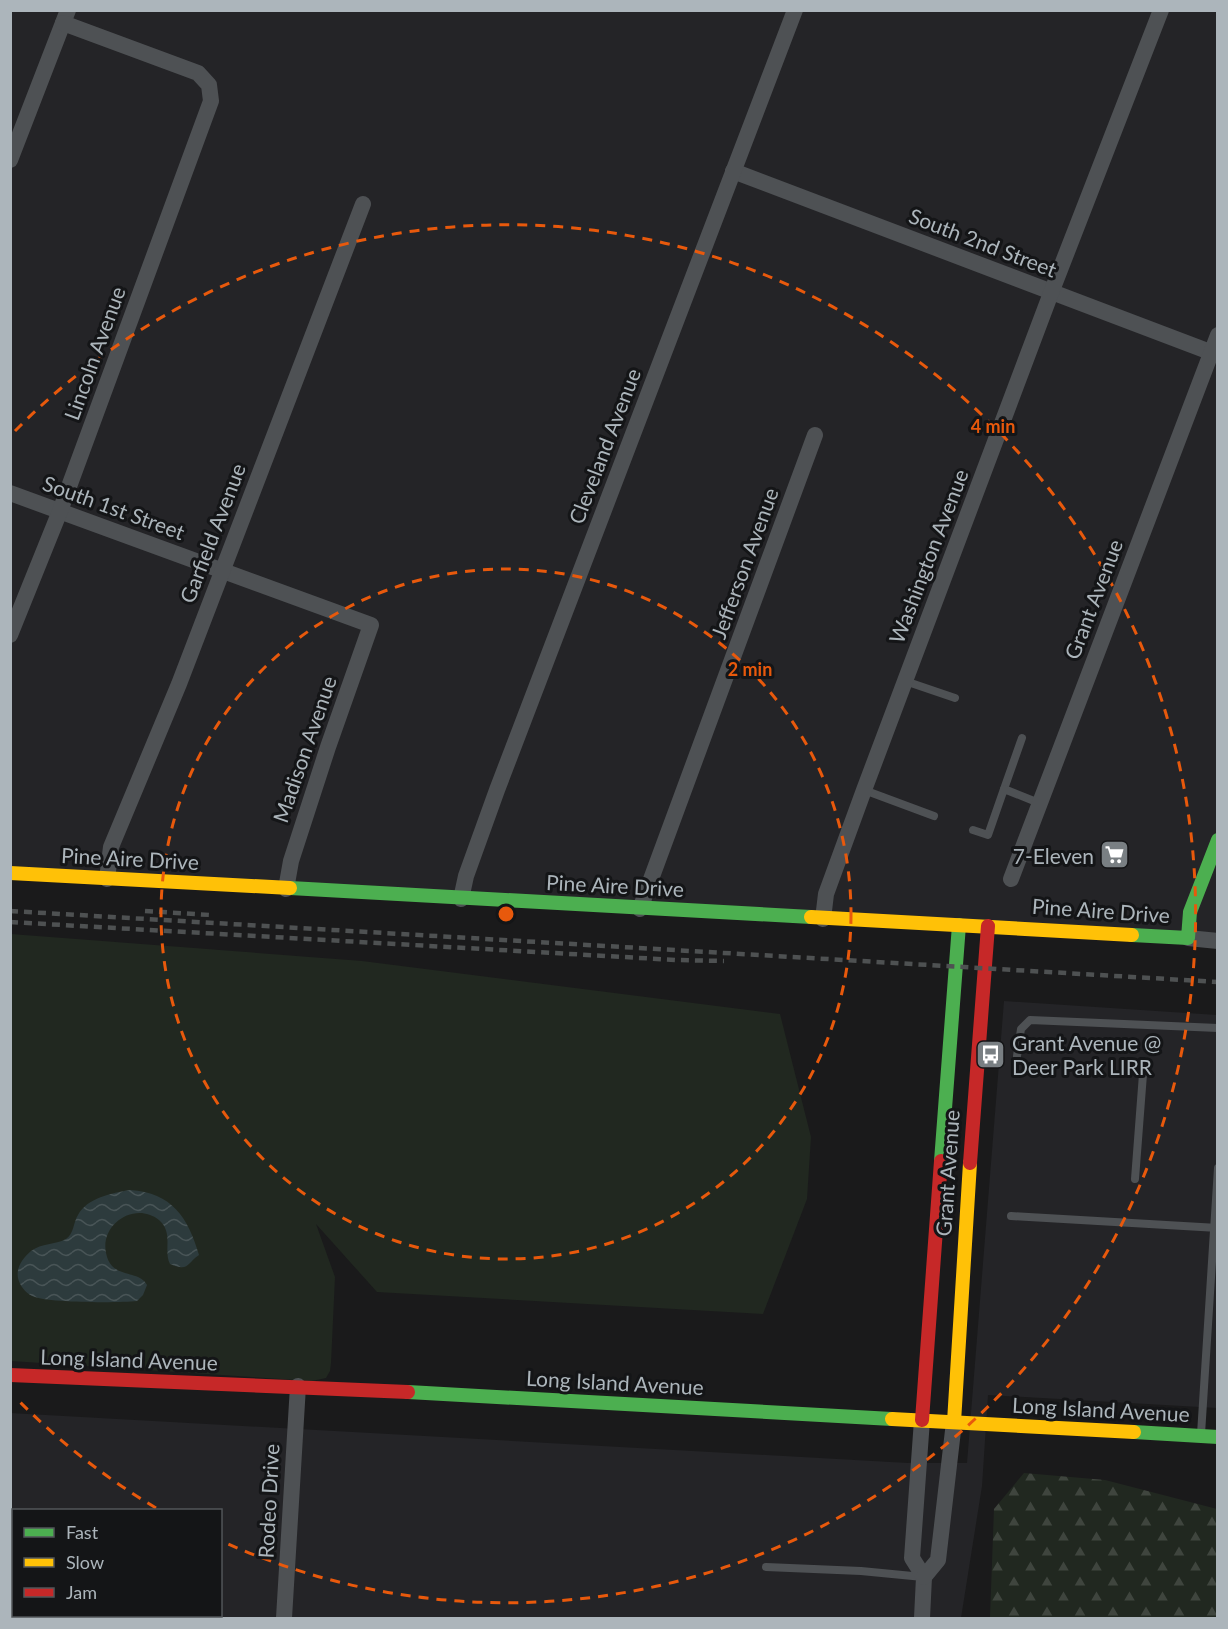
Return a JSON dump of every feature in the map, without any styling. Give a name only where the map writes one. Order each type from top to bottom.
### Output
[{"type":"street","name":"Cleveland Avenue","points":[[461,899],[466,876],[497,790],[795,10]]},
{"type":"street","name":"Washington Avenue","points":[[824,919],[826,894],[864,790],[1051,293],[1161,10]]},
{"type":"street","name":"Lincoln Avenue","points":[[10,635],[60,511],[211,101],[209,85],[198,73],[66,17]]},
{"type":"street","points":[[10,160],[66,17]]},
{"type":"street","name":"South 2nd Street","points":[[732,171],[1214,354]]},
{"type":"street","name":"Garfield Avenue","points":[[107,879],[111,847],[179,684],[363,204]]},
{"type":"street","name":"Grant Avenue","points":[[1011,879],[1214,354],[1218,335]]},
{"type":"street","name":"Jefferson Avenue","points":[[640,909],[815,435]]},
{"type":"street","name":"South 1st Street","points":[[10,494],[371,625]]},
{"type":"street","name":"Madison Avenue","points":[[286,890],[286,879],[294,850],[371,625]]},
{"type":"street","points":[[1188,938],[1190,912],[1218,840]]},
{"type":"street","name":"Pine Aire Drive","points":[[10,873],[286,890],[988,926],[1218,941]]},
{"type":"street","name":"Grant Avenue","points":[[922,1420],[959,926]]},
{"type":"street","name":"Grant Avenue","points":[[954,1422],[976,1065],[988,926]]},
{"type":"street","name":"Long Island Avenue","points":[[10,1376],[298,1386],[1218,1437]]},
{"type":"street","name":"Rodeo Drive","points":[[284,1618],[298,1386]]},
{"type":"street","points":[[922,1420],[912,1558],[924,1577],[922,1618]]},
{"type":"street","points":[[924,1577],[938,1560],[954,1422]]},
{"type":"lane","points":[[905,681],[955,698]]},
{"type":"lane","points":[[973,830],[988,835],[1022,738]]},
{"type":"lane","points":[[1004,789],[1040,803]]},
{"type":"lane","points":[[864,790],[934,816]]},
{"type":"lane","points":[[1017,1056],[1021,1029],[1030,1020],[1218,1028]]},
{"type":"lane","points":[[1135,1179],[1143,1061]]},
{"type":"lane","points":[[1200,1436],[1216,1228],[1218,1168]]},
{"type":"lane","points":[[1011,1216],[1216,1228]]},
{"type":"lane","points":[[766,1567],[861,1571],[924,1577]]},
{"type":"shaded area","points":[[10,11],[1217,11],[1217,941],[11,873]]},
{"type":"shaded area","points":[[1004,1001],[1217,1015],[1217,1408],[988,1395],[982,1486],[961,1618],[11,1618],[10,1413],[908,1463],[967,1463]]},
{"type":"green space","points":[[11,934],[362,961],[780,1014],[811,1137],[807,1199],[763,1314],[377,1292],[316,1224],[335,1277],[331,1363],[326,1378],[312,1381],[11,1361]]},
{"type":"green space","points":[[1024,1473],[1105,1480],[1217,1509],[1217,1618],[990,1618],[994,1509]]},
{"type":"water","points":[[130,1190],[157,1196],[176,1209],[195,1241],[199,1255],[184,1267],[170,1264],[166,1230],[159,1220],[150,1215],[130,1214],[121,1218],[108,1233],[106,1253],[113,1267],[138,1277],[147,1285],[143,1295],[137,1301],[52,1300],[32,1296],[25,1291],[18,1278],[18,1270],[31,1251],[66,1239],[71,1234],[76,1218],[87,1204],[108,1195]]},
{"type":"railway","points":[[10,911],[1218,982]]},
{"type":"railway","points":[[145,911],[211,915]]},
{"type":"railway","points":[[10,922],[724,961]]},
{"type":"traffic: fast","points":[[1132,935],[1188,938],[1190,912],[1218,840]]},
{"type":"traffic: fast","points":[[290,888],[811,917]]},
{"type":"traffic: fast","points":[[941,1161],[959,925]]},
{"type":"traffic: fast","points":[[408,1392],[892,1419]]},
{"type":"traffic: fast","points":[[1134,1432],[1218,1437]]},
{"type":"traffic: slow","points":[[10,873],[290,888]]},
{"type":"traffic: slow","points":[[811,917],[1132,935]]},
{"type":"traffic: slow","points":[[954,1422],[970,1163]]},
{"type":"traffic: slow","points":[[892,1419],[1134,1432]]},
{"type":"traffic: jam","points":[[970,1163],[988,926]]},
{"type":"traffic: jam","points":[[922,1420],[941,1161]]},
{"type":"traffic: jam","points":[[10,1375],[408,1392]]},
{"type":"place","name":"7-Eleven","points":[[1115,855]]},
{"type":"place","name":"Grant Avenue @ Deer Park LIRR","points":[[991,1054]]}]
